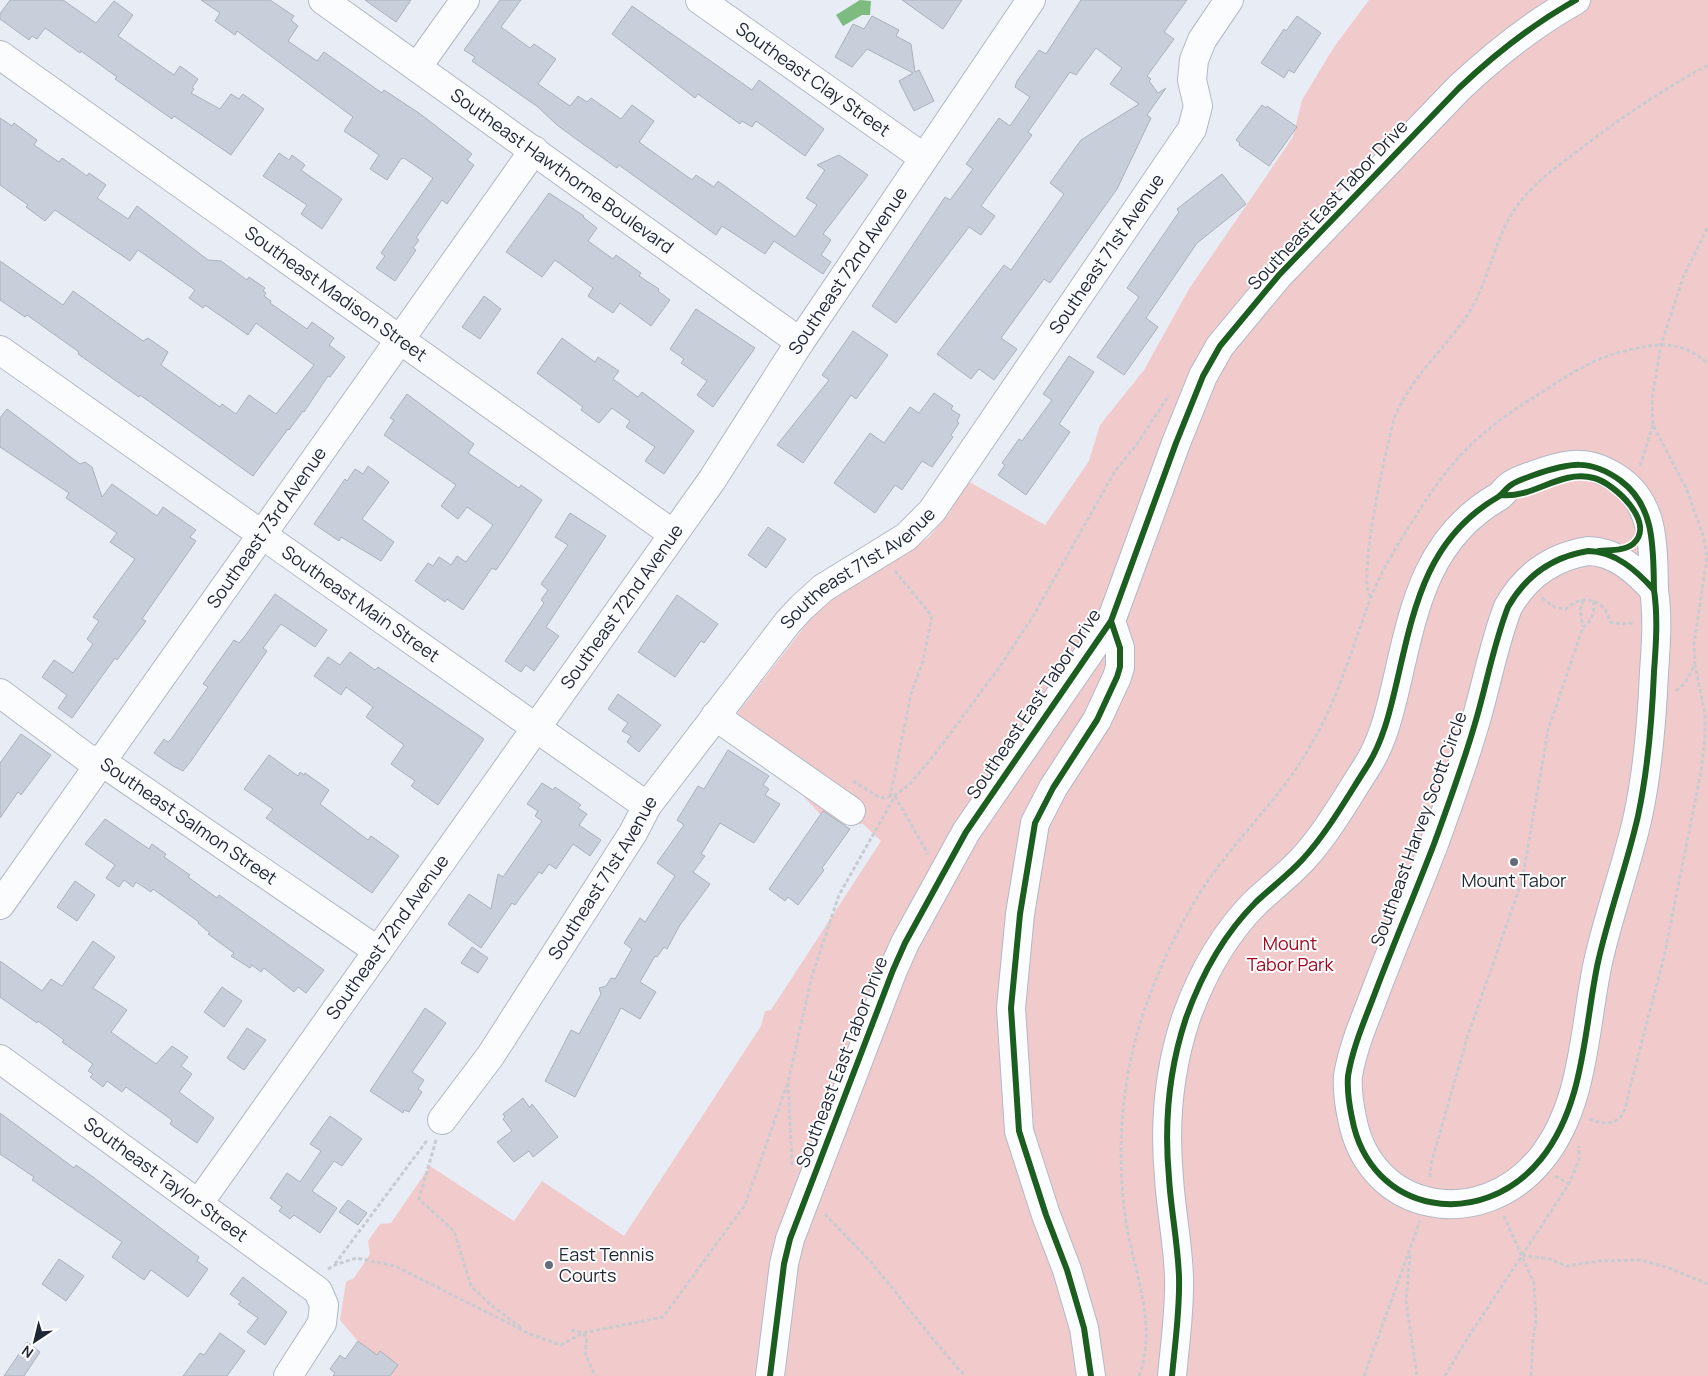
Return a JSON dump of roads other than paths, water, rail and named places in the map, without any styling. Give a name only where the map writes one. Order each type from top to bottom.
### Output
[{"type":"street","name":"Southeast Hawthorne Boulevard","points":[[323,0],[418,66],[800,342]]},
{"type":"street","points":[[418,66],[465,0]]},
{"type":"street","name":"Southeast Clay Street","points":[[700,0],[924,158]]},
{"type":"street","name":"Southeast 72nd Avenue","points":[[199,1203],[712,480],[800,342],[1031,0]]},
{"type":"street","name":"Southeast 71st Avenue","points":[[442,1120],[491,1055],[633,833],[647,806],[788,622],[823,588],[913,531],[932,511],[1192,129],[1198,106],[1192,80],[1194,60],[1202,40],[1229,0]]},
{"type":"street","name":"Southeast East Tabor Drive","points":[[770,1376],[786,1251],[893,970],[942,877],[986,801],[1019,758],[1111,621],[1196,392],[1220,346],[1279,276],[1459,88],[1482,66],[1527,31],[1576,0]]},
{"type":"street","name":"Southeast Madison Street","points":[[0,54],[673,534]]},
{"type":"street","name":"Southeast 73rd Avenue","points":[[0,905],[534,150]]},
{"type":"street","name":"Southeast Main Street","points":[[0,350],[261,536],[647,806]]},
{"type":"street","points":[[1172,1376],[1179,1302],[1179,1274],[1168,1169],[1168,1121],[1174,1062],[1187,1016],[1210,966],[1236,926],[1317,842],[1367,767],[1387,722],[1411,620],[1429,568],[1463,523],[1493,499],[1501,495],[1508,486],[1524,478],[1574,464],[1593,466],[1613,476],[1638,496],[1645,511],[1654,549],[1654,590]]},
{"type":"street","points":[[1501,495],[1512,497],[1574,476],[1596,478],[1605,483],[1621,494],[1633,509],[1637,516],[1639,532],[1636,540],[1628,547],[1597,551]]},
{"type":"street","name":"Southeast Harvey Scott Circle","points":[[1597,551],[1623,562],[1654,590],[1656,612],[1654,682],[1643,789],[1632,840],[1609,916],[1590,1000],[1576,1088],[1561,1127],[1541,1159],[1520,1179],[1491,1196],[1467,1203],[1424,1211],[1412,1198],[1384,1180],[1365,1155],[1353,1127],[1348,1077],[1355,1045],[1456,783],[1508,607],[1525,582],[1544,566],[1572,554],[1597,551]]},
{"type":"street","points":[[1091,1376],[1084,1328],[1067,1270],[1046,1215],[1019,1130],[1011,1008],[1020,914],[1035,823],[1053,788],[1097,720],[1117,677],[1120,667],[1120,648],[1111,621]]},
{"type":"street","name":"Southeast Salmon Street","points":[[0,693],[87,758],[102,762],[378,951]]},
{"type":"street","points":[[715,716],[851,811]]},
{"type":"street","name":"Southeast Taylor Street","points":[[0,1059],[307,1281],[318,1291],[324,1305],[322,1323],[317,1334],[288,1376]]},
{"type":"place","name":"Mount Tabor","points":[[1514,862]]},
{"type":"place","name":"East Tennis Courts","points":[[549,1265]]},
{"type":"park label","name":"Mount Tabor Park","points":[[1290,954]]}]
